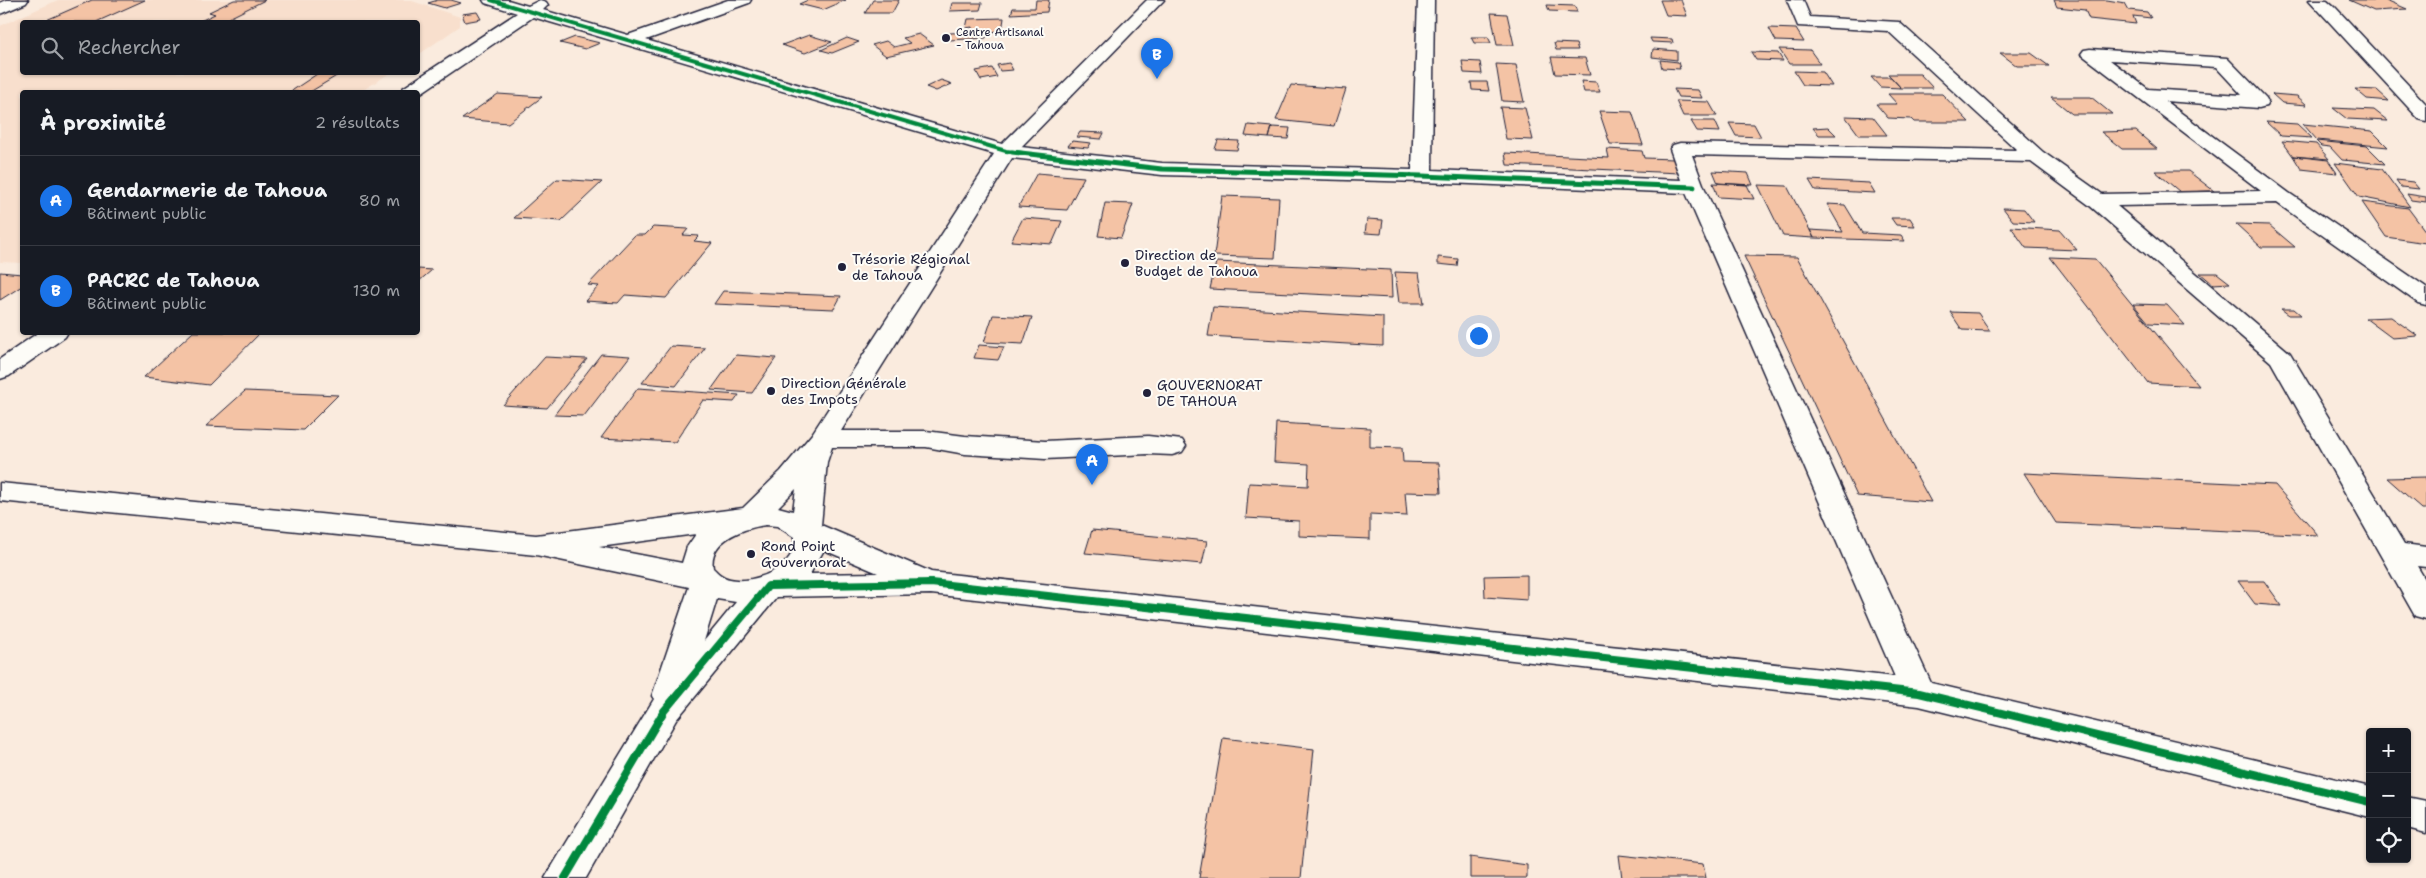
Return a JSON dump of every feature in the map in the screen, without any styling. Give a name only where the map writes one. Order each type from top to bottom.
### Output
[{"type":"street","points":[[0,9],[20,0]]},
{"type":"street","points":[[490,0],[530,10],[1006,151],[1162,169],[1422,176],[1694,187]]},
{"type":"street","points":[[413,90],[530,10],[551,0]]},
{"type":"street","points":[[630,40],[743,0]]},
{"type":"street","points":[[706,581],[699,573],[697,562],[700,550],[708,539],[720,530],[735,522],[752,517],[790,477],[822,439],[1006,151],[1156,0]]},
{"type":"street","points":[[1422,176],[1426,0]]},
{"type":"street","points":[[1795,0],[1804,22],[1893,26],[2036,156],[2097,200],[2280,358],[2426,608]]},
{"type":"street","points":[[2317,0],[2329,10],[2426,115]]},
{"type":"street","points":[[2145,94],[2259,102],[2221,62],[2090,54],[2282,197],[2426,298]]},
{"type":"street","points":[[1919,693],[1694,187],[1680,149],[2036,156]]},
{"type":"street","points":[[2097,200],[2282,197]]},
{"type":"street","points":[[0,371],[52,335]]},
{"type":"street","points":[[822,439],[926,440],[964,445],[1045,450],[1148,445],[1172,446]]},
{"type":"street","points":[[564,878],[664,711],[768,586],[786,577],[800,566],[808,554],[810,541],[806,530],[813,462],[822,439]]},
{"type":"street","points":[[0,492],[536,545],[673,572],[706,581],[718,588],[734,591],[768,586],[931,583],[1919,693],[2366,801]]},
{"type":"street","points":[[536,545],[752,517],[778,516],[790,519],[806,530],[931,583]]},
{"type":"street","points":[[2394,553],[2426,557]]},
{"type":"street","points":[[664,711],[706,581]]},
{"type":"street","points":[[2411,813],[2426,817]]},
{"type":"shaded area","points":[[58,0],[409,0],[460,17],[460,26],[420,54],[420,20],[20,20],[20,75],[387,75],[363,90],[20,90],[20,263],[0,262],[0,26]]},
{"type":"building","points":[[92,0],[145,0],[100,20],[47,20]]},
{"type":"building","points":[[234,0],[265,0],[225,20],[202,20],[215,14],[209,12]]},
{"type":"building","points":[[438,0],[451,0],[461,3],[445,8],[428,3]]},
{"type":"building","points":[[808,0],[846,0],[823,10],[799,4]]},
{"type":"building","points":[[873,0],[899,0],[892,13],[865,13]]},
{"type":"building","points":[[1036,0],[1049,0],[1047,12],[1011,14],[1013,8],[1035,8]]},
{"type":"building","points":[[1660,0],[1681,0],[1687,16],[1666,15]]},
{"type":"building","points":[[2054,0],[2107,0],[2125,3],[2129,10],[2147,12],[2151,18],[2133,16],[2136,24],[2089,19],[2085,10],[2057,7]]},
{"type":"building","points":[[2349,0],[2386,0],[2407,9],[2374,11]]},
{"type":"building","points":[[952,3],[982,3],[980,10],[950,11]]},
{"type":"building","points":[[1547,5],[1575,6],[1577,12],[1549,11]]},
{"type":"building","points":[[477,12],[481,19],[465,22],[462,14]]},
{"type":"building","points":[[1491,13],[1507,14],[1514,45],[1497,45]]},
{"type":"building","points":[[1004,18],[1002,31],[987,32],[986,38],[949,40],[950,33],[972,32],[972,27],[966,28],[968,19]]},
{"type":"building","points":[[1769,28],[1796,29],[1804,42],[1776,41]]},
{"type":"building","points":[[919,34],[934,45],[886,56],[872,45],[886,41],[894,47],[910,43],[903,38]]},
{"type":"building","points":[[809,35],[832,42],[805,53],[782,45]]},
{"type":"building","points":[[575,37],[600,43],[585,49],[560,43]]},
{"type":"building","points":[[1471,37],[1488,37],[1491,43],[1474,43]]},
{"type":"building","points":[[847,38],[859,42],[832,53],[821,50]]},
{"type":"building","points":[[1650,38],[1672,39],[1673,43],[1652,42]]},
{"type":"building","points":[[1554,43],[1576,44],[1578,50],[1556,50]]},
{"type":"building","points":[[1653,49],[1677,51],[1677,60],[1652,57]]},
{"type":"building","points":[[1779,49],[1810,50],[1820,64],[1789,64]]},
{"type":"building","points":[[1751,52],[1778,53],[1783,61],[1756,60]]},
{"type":"building","points":[[2000,53],[2031,53],[2049,66],[2017,66]]},
{"type":"building","points":[[1551,57],[1585,58],[1590,75],[1555,74]]},
{"type":"building","points":[[1660,60],[1678,62],[1680,69],[1662,68]]},
{"type":"building","points":[[1462,61],[1480,62],[1482,74],[1464,73]]},
{"type":"building","points":[[1009,63],[1013,70],[1000,71],[997,65]]},
{"type":"building","points":[[1496,64],[1516,65],[1524,102],[1502,101]]},
{"type":"building","points":[[992,68],[997,77],[981,80],[976,71]]},
{"type":"building","points":[[1794,71],[1823,72],[1832,86],[1803,85]]},
{"type":"building","points":[[1888,74],[1920,74],[1933,88],[1901,88]]},
{"type":"building","points":[[316,75],[338,75],[313,90],[293,90]]},
{"type":"building","points":[[1871,77],[1891,77],[1901,88],[1880,87]]},
{"type":"building","points":[[941,80],[952,84],[936,91],[926,87]]},
{"type":"building","points":[[1581,81],[1596,82],[1600,92],[1584,92]]},
{"type":"building","points":[[1471,82],[1487,82],[1489,91],[1472,90]]},
{"type":"building","points":[[1291,85],[1346,89],[1334,126],[1276,120]]},
{"type":"building","points":[[1674,89],[1698,90],[1702,98],[1678,97]]},
{"type":"building","points":[[2355,89],[2377,90],[2389,101],[2367,99]]},
{"type":"building","points":[[498,94],[542,97],[508,123],[462,119]]},
{"type":"building","points":[[1888,94],[1942,94],[1969,122],[1914,122],[1911,119],[1888,118],[1876,104],[1897,104]]},
{"type":"building","points":[[2272,94],[2297,96],[2307,105],[2282,103]]},
{"type":"building","points":[[2051,97],[2091,97],[2112,114],[2072,114]]},
{"type":"building","points":[[1676,101],[1709,102],[1717,116],[1683,116]]},
{"type":"building","points":[[1500,107],[1525,108],[1533,140],[1506,139]]},
{"type":"building","points":[[2333,108],[2374,110],[2388,121],[2347,119]]},
{"type":"building","points":[[1599,111],[1632,112],[1643,145],[1610,144]]},
{"type":"building","points":[[1845,116],[1873,117],[1887,135],[1859,135]]},
{"type":"building","points":[[1691,121],[1715,121],[1720,132],[1697,131]]},
{"type":"building","points":[[2266,122],[2297,124],[2312,138],[2281,136]]},
{"type":"building","points":[[1729,123],[1754,124],[1761,137],[1736,136]]},
{"type":"building","points":[[2303,124],[2372,131],[2388,147],[2317,140]]},
{"type":"building","points":[[1248,125],[1272,127],[1269,138],[1245,136]]},
{"type":"building","points":[[1272,127],[1290,128],[1288,139],[1269,138]]},
{"type":"building","points":[[1828,127],[1836,135],[1819,135],[1813,128]]},
{"type":"building","points":[[2136,131],[2157,149],[2122,149],[2101,132]]},
{"type":"building","points":[[1080,132],[1104,133],[1101,139],[1077,137]]},
{"type":"building","points":[[1218,140],[1239,141],[1237,150],[1215,149]]},
{"type":"building","points":[[1072,141],[1091,143],[1088,148],[1068,146]]},
{"type":"building","points":[[2282,141],[2316,144],[2329,159],[2293,156]]},
{"type":"building","points":[[2316,141],[2367,146],[2385,164],[2342,160],[2330,147],[2321,146]]},
{"type":"building","points":[[1607,149],[1642,151],[1644,158],[1674,159],[1679,173],[1507,165],[1505,153],[1609,158]]},
{"type":"building","points":[[2293,156],[2328,160],[2337,173],[2301,169]]},
{"type":"building","points":[[2335,163],[2382,169],[2410,207],[2359,197]]},
{"type":"building","points":[[1713,171],[1748,173],[1753,185],[1718,183]]},
{"type":"building","points":[[2155,171],[2188,171],[2214,191],[2180,192]]},
{"type":"building","points":[[1037,173],[1084,177],[1067,210],[1018,207]]},
{"type":"building","points":[[557,179],[602,182],[561,221],[514,218]]},
{"type":"building","points":[[1809,180],[1869,183],[1875,193],[1815,190]]},
{"type":"building","points":[[2396,180],[2413,182],[2419,189],[2401,187]]},
{"type":"building","points":[[1713,183],[1747,185],[1754,199],[1718,197]]},
{"type":"building","points":[[1758,185],[1787,186],[1814,238],[1783,236]]},
{"type":"building","points":[[2407,194],[2426,197],[2426,202],[2411,200]]},
{"type":"building","points":[[1222,196],[1279,198],[1275,258],[1214,256]]},
{"type":"building","points":[[2362,202],[2408,208],[2426,232],[2426,243],[2386,237]]},
{"type":"building","points":[[1105,203],[1133,204],[1121,238],[1098,236]]},
{"type":"building","points":[[1827,204],[1845,205],[1862,233],[1901,235],[1905,241],[1814,238],[1810,230],[1843,232]]},
{"type":"building","points":[[2003,208],[2024,209],[2034,222],[2013,221]]},
{"type":"building","points":[[1023,218],[1062,221],[1052,244],[1011,241]]},
{"type":"building","points":[[1891,218],[1910,218],[1915,226],[1896,225]]},
{"type":"building","points":[[1367,219],[1383,220],[1381,234],[1365,233]]},
{"type":"building","points":[[2236,224],[2269,225],[2295,247],[2261,247]]},
{"type":"building","points":[[653,227],[688,229],[683,235],[699,236],[694,241],[712,243],[666,298],[625,295],[618,303],[585,301],[599,286],[588,285],[635,235],[645,235]]},
{"type":"building","points":[[2011,227],[2060,230],[2077,250],[2026,248]]},
{"type":"building","points":[[1744,256],[1797,257],[1931,502],[1857,496]]},
{"type":"building","points":[[1438,257],[1458,259],[1457,266],[1438,264]]},
{"type":"building","points":[[2050,257],[2095,259],[2199,386],[2148,383]]},
{"type":"building","points":[[1216,262],[1391,270],[1392,298],[1210,289]]},
{"type":"building","points":[[420,269],[432,270],[420,280]]},
{"type":"building","points":[[0,272],[20,274],[20,287],[0,300]]},
{"type":"building","points":[[1395,272],[1419,273],[1424,303],[1399,303]]},
{"type":"building","points":[[2200,273],[2217,273],[2230,283],[2213,284]]},
{"type":"building","points":[[723,291],[841,296],[834,309],[714,304]]},
{"type":"building","points":[[2133,304],[2167,305],[2185,325],[2149,323]]},
{"type":"building","points":[[1213,307],[1383,317],[1383,346],[1208,336]]},
{"type":"building","points":[[2281,309],[2294,309],[2301,315],[2289,315]]},
{"type":"building","points":[[1950,312],[1978,313],[1990,331],[1962,330]]},
{"type":"building","points":[[993,315],[1032,317],[1023,344],[984,342]]},
{"type":"building","points":[[2391,317],[2418,336],[2392,338],[2365,318]]},
{"type":"building","points":[[190,335],[258,335],[209,385],[144,377]]},
{"type":"building","points":[[979,345],[1004,347],[998,360],[974,358]]},
{"type":"building","points":[[671,346],[705,348],[676,386],[642,383]]},
{"type":"building","points":[[601,354],[630,356],[584,416],[554,415]]},
{"type":"building","points":[[736,355],[776,358],[752,393],[711,390]]},
{"type":"building","points":[[545,357],[587,359],[547,408],[503,405]]},
{"type":"building","points":[[638,388],[739,395],[734,402],[703,400],[675,442],[601,438]]},
{"type":"building","points":[[245,391],[338,395],[303,430],[206,426]]},
{"type":"building","points":[[1276,423],[1370,428],[1370,447],[1402,448],[1403,462],[1439,463],[1441,493],[1405,492],[1407,516],[1370,514],[1370,539],[1299,536],[1299,521],[1246,518],[1249,483],[1308,486],[1309,464],[1274,462]]},
{"type":"building","points":[[2024,473],[2275,485],[2318,535],[2056,523]]},
{"type":"building","points":[[2426,477],[2426,509],[2422,509],[2387,478]]},
{"type":"building","points":[[1092,530],[1207,541],[1202,564],[1085,553]]},
{"type":"building","points":[[1527,575],[1527,600],[1485,597],[1484,576]]},
{"type":"building","points":[[2238,581],[2264,581],[2282,606],[2255,604]]},
{"type":"building","points":[[1223,738],[1314,749],[1301,878],[1199,878]]},
{"type":"building","points":[[1619,855],[1703,864],[1706,878],[1622,878]]},
{"type":"building","points":[[1470,857],[1527,865],[1527,878],[1470,878]]},
{"type":"cycle path","points":[[491,0],[1006,151],[1162,169],[1422,176],[1694,187]]},
{"type":"cycle path","points":[[565,878],[664,711],[768,586],[931,583],[1919,693],[2366,801]]},
{"type":"place","name":"Centre Artisanal - Tahoua","points":[[946,38]]},
{"type":"place","name":"PACRC de Tahoua","points":[[1157,79]]},
{"type":"place","name":"Direction de Budget de Tahoua","points":[[1125,263]]},
{"type":"place","name":"Trésorie Régional de Tahoua","points":[[842,267]]},
{"type":"place","name":"Direction Générale des Impots","points":[[771,391]]},
{"type":"place","name":"GOUVERNORAT DE TAHOUA","points":[[1147,393]]},
{"type":"place","name":"Gendarmerie de Tahoua","points":[[1092,485]]},
{"type":"place","name":"Rond Point Gouvernorat","points":[[751,554]]}]
